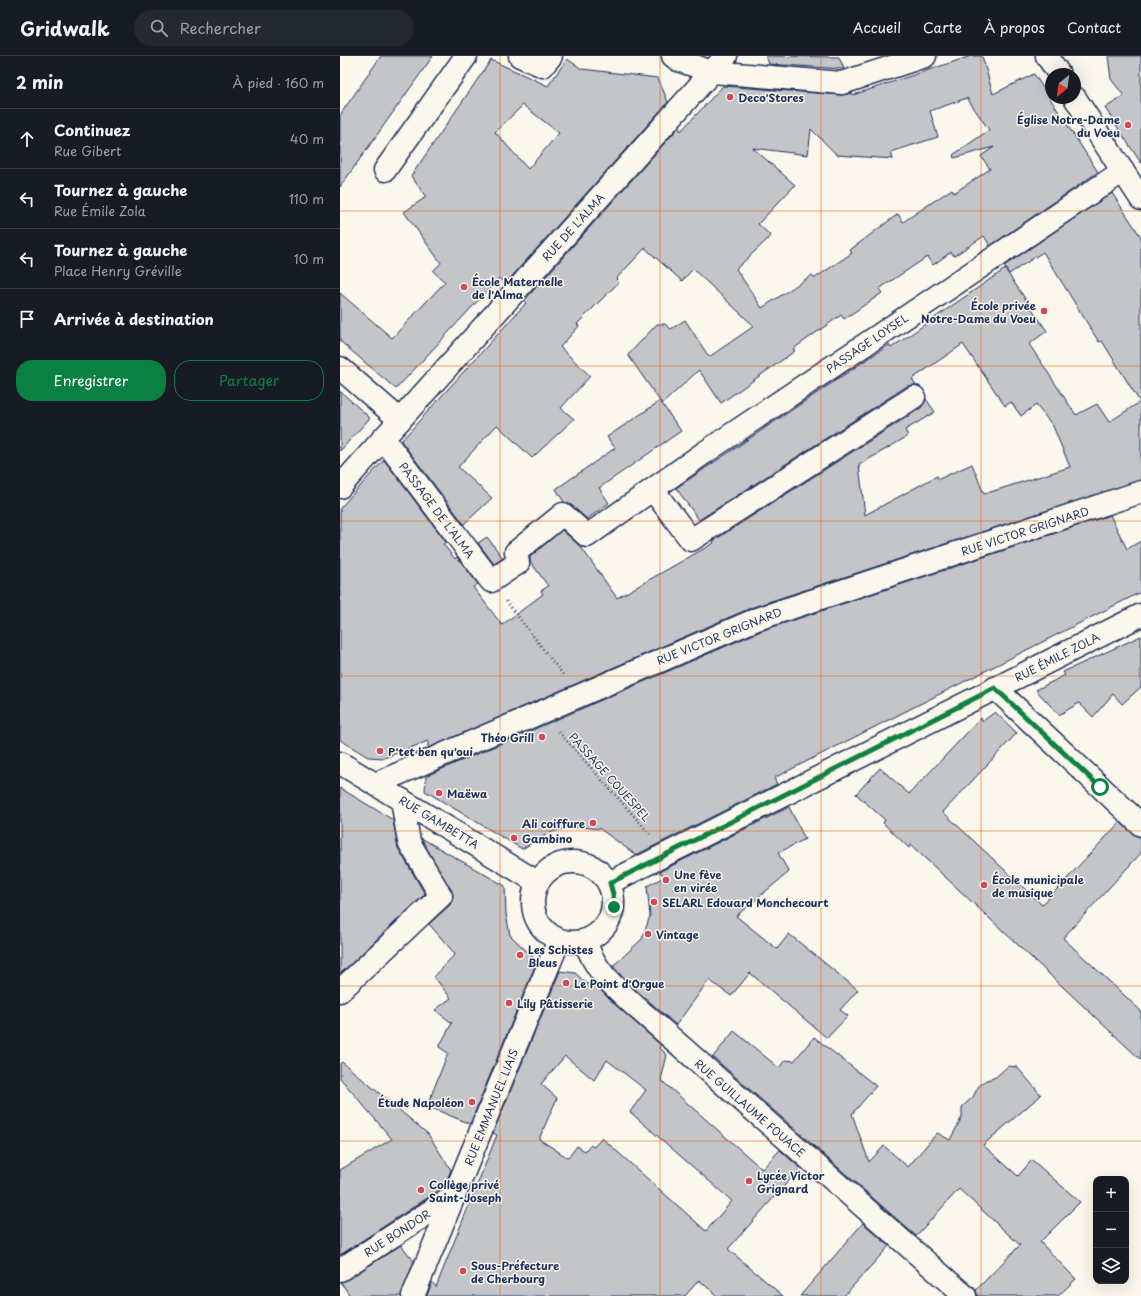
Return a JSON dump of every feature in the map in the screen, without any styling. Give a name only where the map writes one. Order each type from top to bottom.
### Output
[{"type":"street","points":[[385,170],[466,56]]},
{"type":"street","points":[[520,56],[543,66],[551,56]]},
{"type":"street","points":[[673,56],[678,60],[712,72],[842,83],[925,56]]},
{"type":"street","name":"RUE DE L'ALMA","points":[[340,487],[726,56]]},
{"type":"street","points":[[1047,56],[1055,68]]},
{"type":"street","points":[[1079,104],[1141,199]]},
{"type":"street","name":"PASSAGE LOYSEL","points":[[492,581],[518,562],[516,552],[563,514],[587,536],[704,453],[1123,171]]},
{"type":"street","points":[[340,368],[400,420]]},
{"type":"street","points":[[653,490],[691,540],[914,397]]},
{"type":"street","name":"PASSAGE DE L'ALMA","points":[[383,438],[492,581]]},
{"type":"street","name":"RUE VICTOR GRIGNARD","points":[[375,784],[540,711],[757,619],[1141,492]]},
{"type":"street","name":"RUE ÉMILE ZOLA","points":[[610,883],[1141,615]]},
{"type":"street","points":[[995,688],[1141,825]]},
{"type":"street","name":"RUE GAMBETTA","points":[[340,763],[538,882]]},
{"type":"street","points":[[340,991],[441,896],[409,842],[402,800]]},
{"type":"street","points":[[568,861],[580,862],[592,866],[602,873],[610,883],[614,907],[611,918],[596,936],[585,941],[572,942],[559,940],[547,933],[538,922],[533,909],[533,895],[538,882],[545,872],[556,865],[568,861]]},
{"type":"street","name":"RUE EMMANUEL LIAIS","points":[[413,1296],[559,940]]},
{"type":"street","name":"RUE GUILLAUME FOUACE","points":[[585,941],[591,958],[605,978],[965,1296]]},
{"type":"street","name":"RUE BONDOR","points":[[340,1270],[454,1196]]},
{"type":"path","points":[[492,581],[579,695]]},
{"type":"path","name":"PASSAGE COUESPEL","points":[[540,711],[668,854]]},
{"type":"building","points":[[381,56],[433,56],[340,187],[340,115]]},
{"type":"building","points":[[766,56],[839,57],[844,69],[769,64]]},
{"type":"building","points":[[971,56],[982,56],[993,94],[1034,74],[1045,91],[1045,104],[1054,104],[1098,172],[990,246],[984,236],[954,256],[951,252],[933,265],[927,257],[879,289],[882,293],[844,319],[841,315],[793,349],[795,351],[721,403],[699,370],[662,404],[628,355],[657,324],[665,324],[671,329],[685,320],[709,357],[754,326],[693,269],[682,281],[645,248],[616,279],[619,282],[577,324],[579,326],[560,347],[590,376],[561,408],[574,419],[532,458],[497,425],[458,467],[492,498],[464,524],[401,441],[526,303],[524,301],[679,127],[681,131],[723,86],[841,95],[852,93],[853,95]],"holes":[[[967,98],[989,130],[953,155],[954,158],[994,147],[981,156],[990,169],[954,193],[952,189],[903,222],[898,214],[850,250],[852,253],[815,278],[812,275],[762,308],[736,269],[771,236],[758,224],[795,185],[753,148],[808,155],[811,129],[837,155],[893,159],[891,152],[938,137],[930,111]]]},
{"type":"building","name":"Église Notre-Dame du Voeu","points":[[1108,56],[1141,56],[1141,163],[1105,108],[1124,96],[1111,79]]},
{"type":"building","points":[[567,59],[582,69],[658,78],[668,102],[505,284],[499,278],[396,389],[340,341],[340,293],[392,338],[445,282],[433,271],[441,263],[404,212],[426,197],[411,176],[491,60],[548,86]],"holes":[[[523,105],[559,133],[528,169],[495,132]]]},
{"type":"building","points":[[1112,193],[1141,237],[1141,480],[753,607],[428,748],[428,741],[384,758],[368,757],[340,740],[340,508],[384,460],[446,542],[443,544],[455,559],[457,557],[478,584],[473,587],[502,625],[543,594],[541,591],[548,586],[530,561],[530,557],[562,530],[581,547],[617,598],[714,543],[713,541],[921,408],[926,399],[935,412],[905,430],[908,436],[859,465],[865,515],[937,476],[939,479],[972,464],[984,494],[1070,467],[1053,426],[1036,405],[1021,416],[1011,402],[1005,406],[963,344],[912,379],[916,385],[907,386],[699,520],[676,488],[869,358],[889,345],[891,348],[1005,269],[1047,331],[1029,344],[1076,415],[1097,404],[1109,422],[1140,402],[1102,341],[1099,342],[1043,252],[1009,274],[1004,266]]},
{"type":"building","points":[[340,391],[370,418],[340,451]]},
{"type":"building","points":[[660,401],[681,431],[599,488],[609,503],[587,519],[571,505],[564,502],[556,489],[615,448],[607,437]]},
{"type":"building","points":[[1110,515],[1127,549],[1141,541],[1141,592],[774,778],[777,784],[636,855],[600,829],[582,827],[567,828],[549,833],[522,849],[425,791],[426,776],[761,631]]},
{"type":"building","points":[[487,537],[503,558],[494,564],[478,543]]},
{"type":"building","points":[[1141,636],[1141,687],[1122,704],[1113,694],[1093,717],[1079,703],[1059,715],[1036,690],[1065,675],[1063,672]]},
{"type":"building","name":"École municipale de musique","points":[[995,712],[1017,733],[943,812],[1042,905],[1120,822],[1133,834],[1141,837],[1141,853],[1063,938],[1141,1011],[1141,1060],[911,845],[909,848],[883,823],[885,820],[856,794],[880,768],[909,794],[981,718],[983,721]]},
{"type":"building","points":[[340,788],[393,820],[398,848],[425,894],[340,974]]},
{"type":"building","points":[[789,807],[805,839],[778,853],[789,872],[736,916],[777,949],[789,934],[858,990],[840,1010],[848,1016],[827,1038],[750,973],[731,996],[709,980],[676,1025],[627,982],[613,966],[642,939],[650,916],[647,886],[666,876],[659,872]]},
{"type":"building","points":[[421,838],[505,886],[506,914],[510,935],[537,961],[470,1124],[427,1106],[448,1053],[439,1047],[452,1023],[435,1010],[451,998],[434,977],[455,954],[429,924],[450,905],[453,895]]},
{"type":"building","points":[[560,971],[575,973],[590,986],[594,983],[610,1000],[661,1045],[659,1047],[667,1055],[661,1080],[762,1169],[780,1150],[800,1168],[728,1249],[783,1296],[717,1296],[699,1280],[685,1296],[427,1296],[432,1282],[436,1287],[497,1135],[493,1133]],"holes":[[[565,1056],[594,1080],[607,1060],[646,1090],[630,1112],[732,1201],[706,1231],[602,1138],[594,1147],[590,1145],[585,1151],[577,1146],[568,1158],[539,1139],[557,1098],[541,1084]]]},
{"type":"building","points":[[734,1031],[779,1068],[785,1060],[794,1061],[814,1037],[876,1086],[852,1114],[869,1162],[884,1146],[908,1167],[937,1133],[950,1140],[962,1117],[962,1107],[973,1097],[978,1087],[985,1081],[996,1077],[1008,1066],[1017,1067],[1041,1095],[983,1145],[1018,1176],[1032,1160],[1080,1202],[1040,1242],[1076,1279],[1058,1296],[977,1296],[976,1290],[1020,1245],[959,1189],[916,1236],[713,1057]]},
{"type":"building","points":[[342,1062],[428,1134],[451,1170],[444,1187],[340,1255],[340,1170],[392,1139],[340,1078],[340,1064]]},
{"type":"building","points":[[863,1223],[889,1246],[844,1296],[800,1296]]},
{"type":"building","points":[[401,1245],[414,1261],[401,1296],[350,1296],[341,1282],[347,1280]]},
{"type":"place","name":"Deco'Stores","points":[[730,97]]},
{"type":"place","name":"Église Notre-Dame du Voeu","points":[[1128,125]]},
{"type":"place","name":"École Maternelle de l'Alma","points":[[464,287]]},
{"type":"place","name":"École privée Notre-Dame du Voeu","points":[[1044,311]]},
{"type":"place","name":"Théo Grill","points":[[542,737]]},
{"type":"place","name":"P'tet ben qu'oui","points":[[380,751]]},
{"type":"place","name":"Maëwa","points":[[439,793]]},
{"type":"place","name":"Ali coiffure","points":[[593,823]]},
{"type":"place","name":"Gambino","points":[[514,838]]},
{"type":"place","name":"Une fève en virée","points":[[666,880]]},
{"type":"place","name":"École municipale de musique","points":[[984,885]]},
{"type":"place","name":"SELARL Edouard Monchecourt","points":[[654,902]]},
{"type":"place","name":"Vintage","points":[[648,934]]},
{"type":"place","name":"Les Schistes Bleus","points":[[520,955]]},
{"type":"place","name":"Le Point d'Orgue","points":[[566,983]]},
{"type":"place","name":"Lily Pâtisserie","points":[[509,1003]]},
{"type":"place","name":"Étude Napoléon","points":[[472,1102]]},
{"type":"place","name":"Lycée Victor Grignard","points":[[749,1181]]},
{"type":"place","name":"Collège privé Saint-Joseph","points":[[421,1190]]},
{"type":"place","name":"Sous-Préfecture de Cherbourg","points":[[463,1271]]},
{"type":"route","points":[[614,907],[610,883],[995,688],[1100,787]]}]
